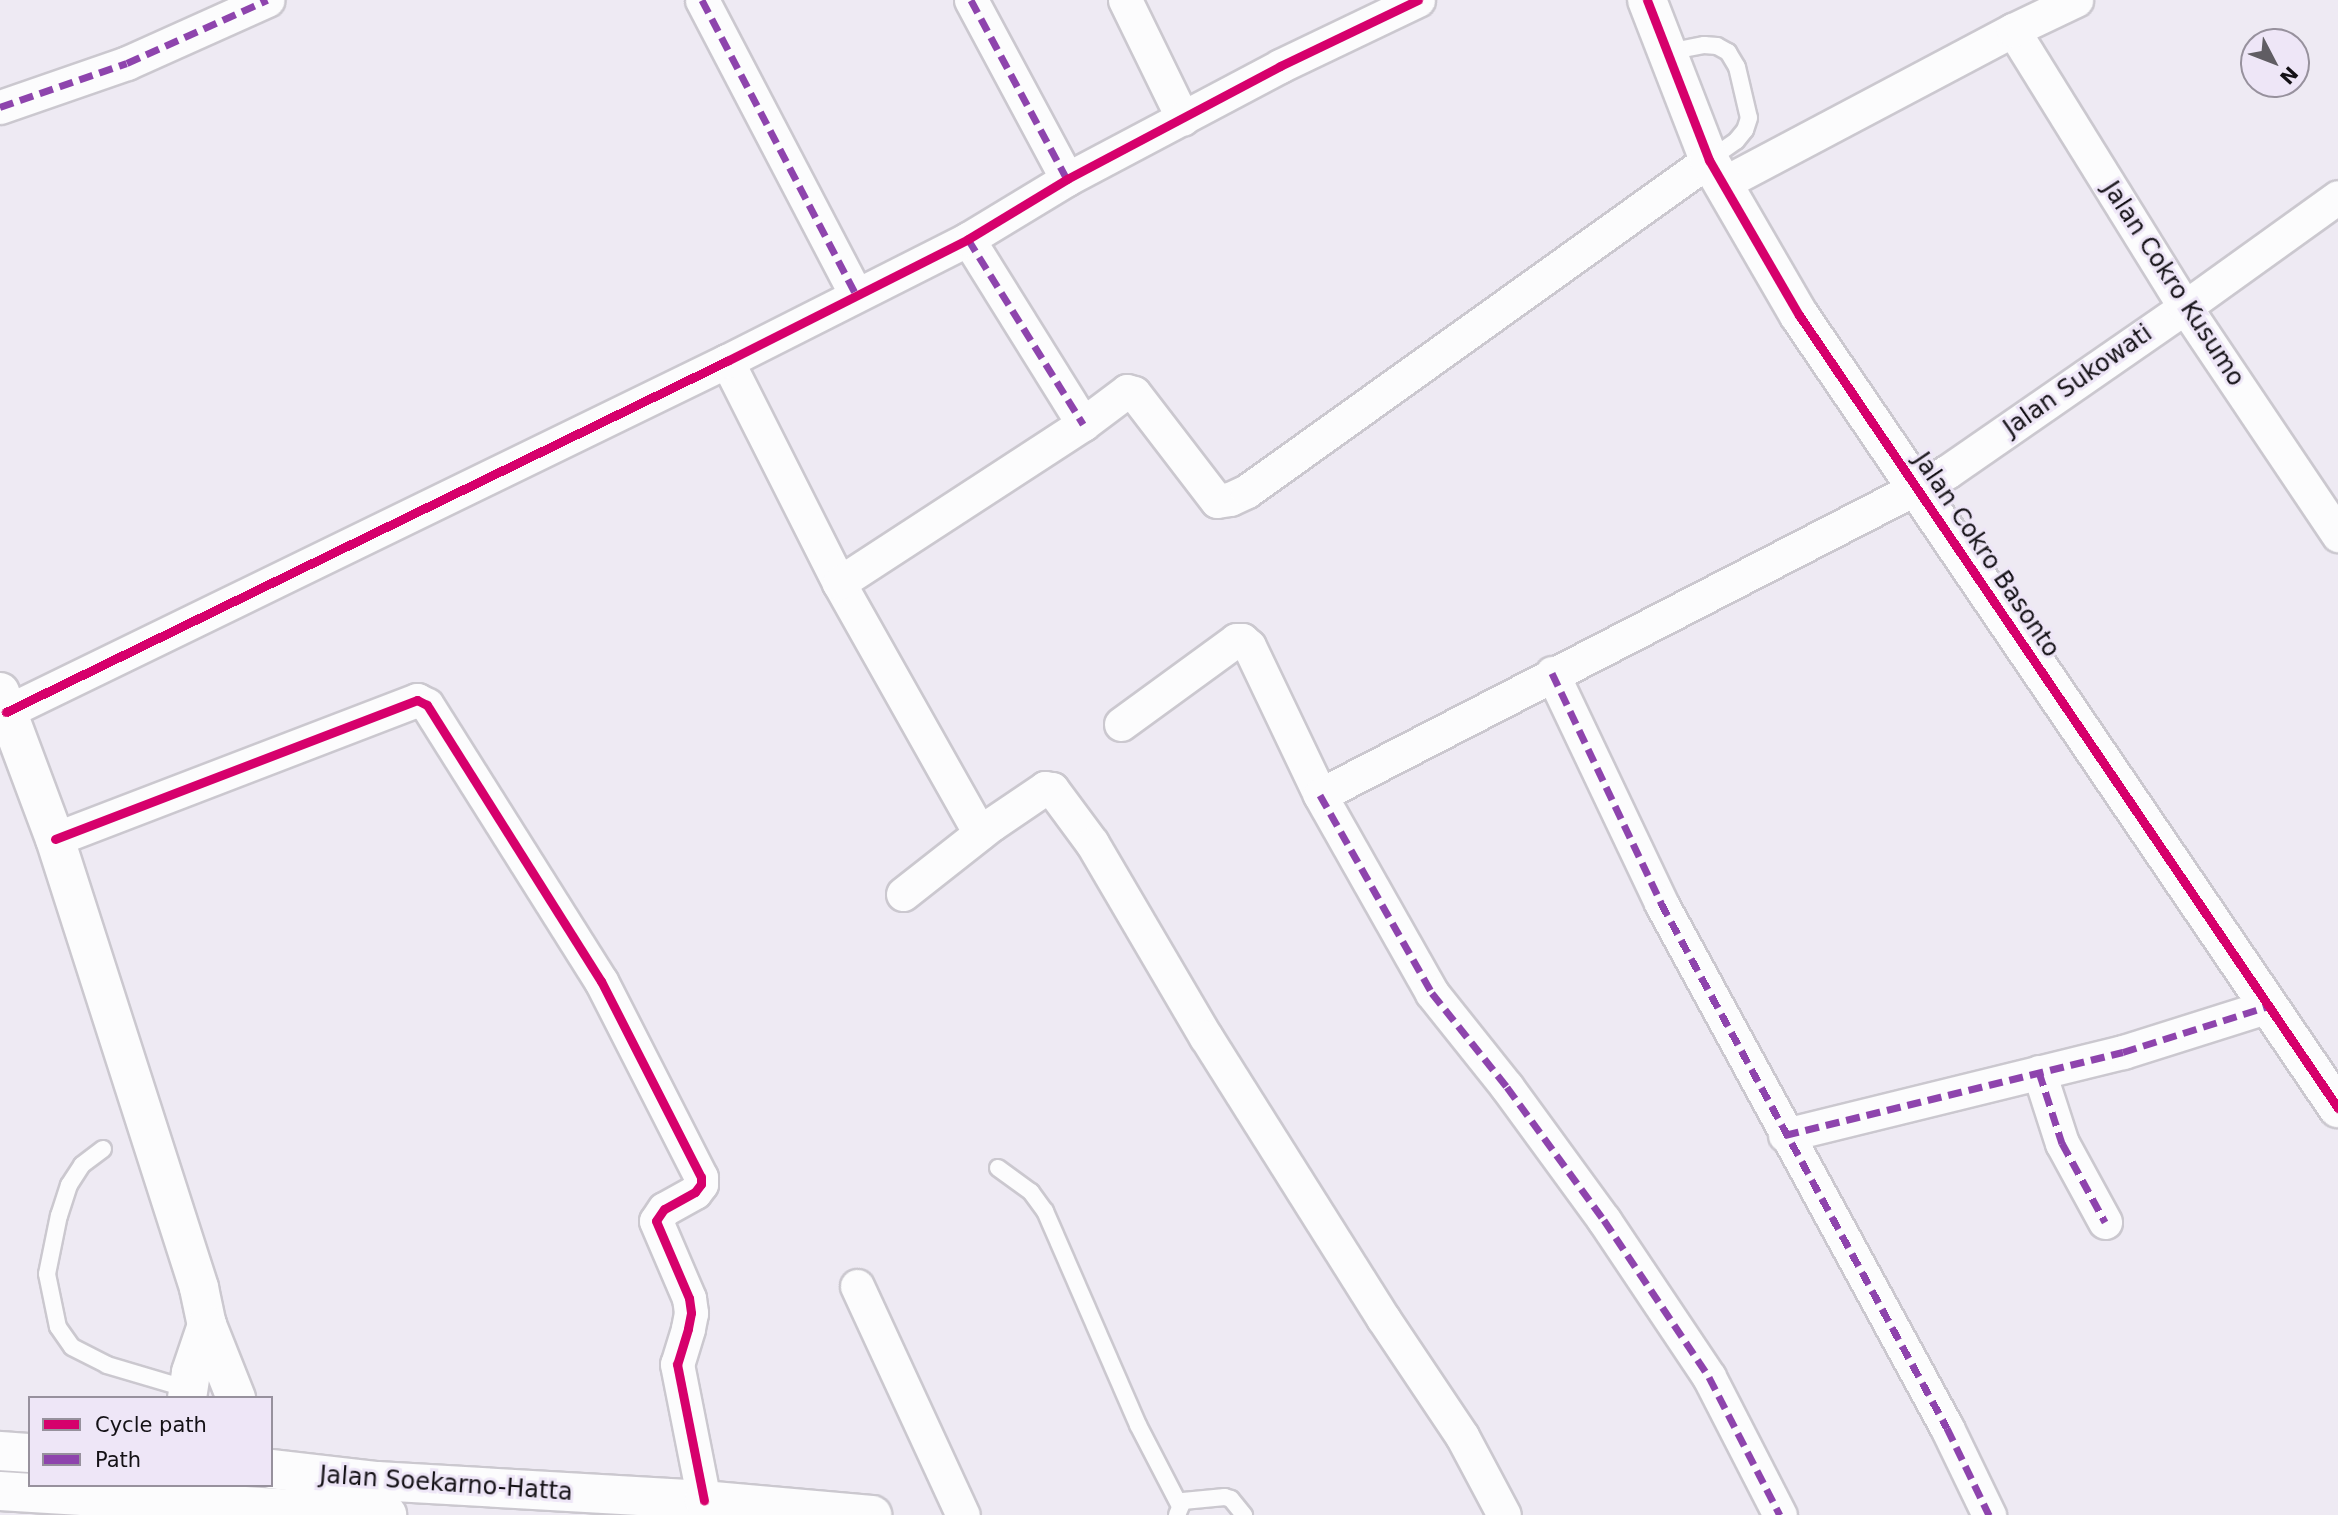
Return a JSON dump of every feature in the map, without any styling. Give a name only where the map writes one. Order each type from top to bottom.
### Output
[{"type":"main road","name":"Jalan Cokro Basonto","points":[[1647,0],[1715,172],[1799,315],[2338,1108]]},
{"type":"main road","points":[[3,702],[55,839],[199,1289],[207,1325],[235,1396]]},
{"type":"main road","points":[[188,1394],[207,1325]]},
{"type":"main road","points":[[0,1451],[28,1452]]},
{"type":"main road","name":"Jalan Soekarno-Hatta","points":[[273,1469],[610,1505],[704,1500],[872,1515]]},
{"type":"main road","name":"Jalan Soekarno-Hatta","points":[[0,1491],[178,1493],[242,1502],[387,1515]]},
{"type":"street","points":[[0,107],[127,62],[267,0]]},
{"type":"street","points":[[702,0],[856,294]]},
{"type":"street","points":[[971,0],[1067,179]]},
{"type":"street","points":[[1125,0],[1184,119]]},
{"type":"street","points":[[3,702],[727,361],[968,239],[1067,179],[1280,66],[1418,0]]},
{"type":"street","points":[[839,583],[1083,424],[1128,391],[1134,393],[1217,501],[1230,499],[1247,491],[1715,172],[2076,0]]},
{"type":"street","name":"Jalan Cokro Kusumo","points":[[2013,30],[2185,307],[2338,535]]},
{"type":"street","name":"Jalan Sukowati","points":[[1320,795],[1552,673],[1947,472],[2338,197]]},
{"type":"street","points":[[968,239],[1083,424]]},
{"type":"street","points":[[727,361],[839,583],[980,833]]},
{"type":"street","points":[[1121,724],[1236,640],[1242,640],[1249,646],[1320,795],[1432,993],[1556,1153],[1709,1377],[1780,1515]]},
{"type":"street","points":[[1552,673],[1661,903],[1785,1135],[1874,1293],[1989,1515]]},
{"type":"street","points":[[55,839],[417,700],[427,705],[600,981],[701,1177],[701,1184],[695,1192],[664,1209],[656,1221],[689,1298],[691,1313],[677,1364],[704,1500]]},
{"type":"street","points":[[903,894],[980,833],[1045,788],[1059,796],[1092,843],[1206,1037],[1383,1318],[1462,1436],[1504,1515]]},
{"type":"street","points":[[1785,1135],[2179,1037],[2269,1006]]},
{"type":"street","points":[[2039,1072],[2062,1143],[2105,1222]]},
{"type":"street","points":[[857,1286],[963,1515]]},
{"type":"lane","points":[[1668,52],[1704,45],[1717,46],[1728,52],[1737,67],[1749,118],[1745,130],[1715,172]]},
{"type":"lane","points":[[103,1149],[82,1165],[69,1185],[59,1215],[47,1274],[58,1327],[72,1348],[107,1365],[188,1394]]},
{"type":"lane","points":[[998,1168],[1031,1192],[1045,1211],[1138,1425],[1178,1509]]},
{"type":"lane","points":[[1178,1509],[1183,1501],[1225,1497],[1231,1499],[1244,1515]]},
{"type":"marked path","points":[[0,107],[127,63],[267,0]]},
{"type":"marked path","points":[[702,0],[856,294]]},
{"type":"marked path","points":[[971,0],[1067,179]]},
{"type":"marked path","points":[[968,239],[1083,424]]},
{"type":"marked path","points":[[1552,673],[1661,903],[1947,1428],[1989,1515]]},
{"type":"marked path","points":[[1320,795],[1432,993],[1507,1087],[1604,1220],[1709,1377],[1780,1515]]},
{"type":"marked path","points":[[1785,1135],[2123,1052],[2269,1006]]},
{"type":"marked path","points":[[2039,1072],[2062,1143],[2105,1222]]},
{"type":"cycle path","points":[[6,712],[727,361],[968,239],[1067,179],[1280,66],[1418,0]]},
{"type":"cycle path","points":[[1647,0],[1709,160],[1799,315],[2338,1108]]},
{"type":"cycle path","points":[[55,839],[417,700],[427,705],[601,981],[701,1177],[701,1184],[695,1192],[664,1209],[656,1221],[689,1298],[691,1313],[677,1364],[704,1500]]}]
